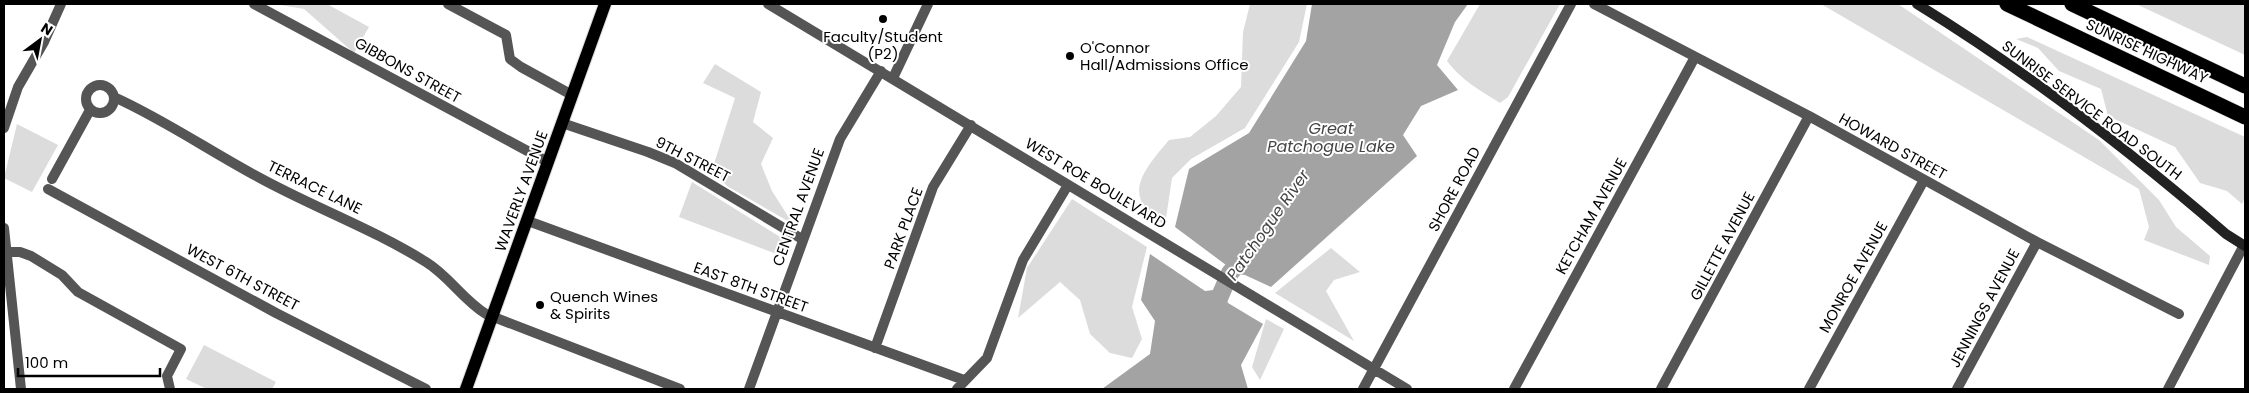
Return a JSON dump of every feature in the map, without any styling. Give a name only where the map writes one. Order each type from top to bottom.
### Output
[{"type":"highway","name":"SUNRISE HIGHWAY","points":[[2007,4],[2245,117]]},
{"type":"highway","name":"SUNRISE HIGHWAY","points":[[2072,4],[2245,86]]},
{"type":"main road","name":"WAVERLY AVENUE","points":[[466,389],[605,4]]},
{"type":"main road","name":"SUNRISE SERVICE ROAD SOUTH","points":[[1917,4],[1978,43],[2062,103],[2226,234],[2245,245]]},
{"type":"street","points":[[4,128],[18,87],[44,42],[61,4]]},
{"type":"street","name":"GIBBONS STREET","points":[[254,4],[548,162]]},
{"type":"street","points":[[448,4],[506,35],[510,59],[572,95]]},
{"type":"street","name":"WEST ROE BOULEVARD","points":[[768,4],[1407,389]]},
{"type":"street","points":[[893,78],[928,4]]},
{"type":"street","name":"SHORE ROAD","points":[[1363,389],[1571,4]]},
{"type":"street","name":"HOWARD STREET","points":[[1594,4],[1809,116],[2037,242],[2179,314]]},
{"type":"street","name":"KETCHAM AVENUE","points":[[1514,389],[1695,57]]},
{"type":"street","name":"CENTRAL AVENUE","points":[[749,389],[802,239],[840,139],[881,71]]},
{"type":"street","name":"TERRACE LANE","points":[[52,179],[90,110],[86,96],[94,86],[107,86],[114,97],[140,109],[260,178],[362,227],[421,259],[475,307],[492,318],[680,389]]},
{"type":"street","points":[[90,110],[99,114],[104,113],[112,107],[114,97]]},
{"type":"street","name":"GILLETTE AVENUE","points":[[1661,389],[1809,116]]},
{"type":"street","name":"9TH STREET","points":[[562,123],[648,152],[674,163],[802,239]]},
{"type":"street","name":"PARK PLACE","points":[[876,348],[933,187],[971,125]]},
{"type":"street","name":"MONROE AVENUE","points":[[1809,389],[1924,180]]},
{"type":"street","points":[[957,389],[987,358],[1023,260],[1068,185]]},
{"type":"street","name":"WEST 6TH STREET","points":[[48,189],[276,313],[426,389]]},
{"type":"street","name":"EAST 8TH STREET","points":[[528,221],[964,380]]},
{"type":"street","points":[[4,228],[21,389]]},
{"type":"street","name":"JENNINGS AVENUE","points":[[1957,389],[2037,242]]},
{"type":"street","points":[[2168,389],[2245,245]]},
{"type":"street","points":[[7,252],[20,252],[31,256],[62,275],[78,292],[181,349],[167,376],[170,389]]},
{"type":"shaded area","points":[[275,4],[327,4],[369,27],[354,53],[304,9]]},
{"type":"shaded area","points":[[1250,4],[1307,4],[1299,42],[1245,128],[1191,159],[1172,178],[1165,225],[1151,215],[1143,204],[1139,194],[1140,184],[1151,163],[1169,140],[1190,137],[1216,116],[1241,87],[1243,32]]},
{"type":"shaded area","points":[[1480,4],[1560,4],[1508,97],[1500,103],[1465,79],[1447,61]]},
{"type":"shaded area","points":[[1821,4],[1898,4],[2099,140],[2159,200],[2176,227],[2210,256],[2209,265],[2144,240],[2149,227],[2139,189]]},
{"type":"shaded area","points":[[2136,4],[2245,4],[2245,55]]},
{"type":"shaded area","points":[[2027,37],[2245,137],[2245,197],[2242,204],[2227,191],[2200,183],[2175,147],[2108,116],[2101,89],[2059,71],[2038,48],[2016,39]]},
{"type":"shaded area","points":[[715,64],[761,92],[753,122],[773,138],[761,164],[772,191],[793,224],[727,186],[712,170],[735,98],[703,83]]},
{"type":"shaded area","points":[[17,124],[58,145],[32,192],[4,178]]},
{"type":"shaded area","points":[[692,182],[785,240],[782,256],[679,217]]},
{"type":"shaded area","points":[[1072,199],[1147,247],[1132,307],[1142,339],[1132,358],[1110,353],[1090,334],[1080,300],[1060,282],[1018,318],[1027,268]]},
{"type":"shaded area","points":[[1331,248],[1360,272],[1334,280],[1326,291],[1354,341],[1275,293]]},
{"type":"shaded area","points":[[1266,319],[1284,329],[1260,380],[1252,367]]},
{"type":"shaded area","points":[[204,345],[276,382],[272,389],[207,389],[186,379]]},
{"type":"water","name":"Great Patchogue Lake","points":[[1312,4],[1468,4],[1455,22],[1437,65],[1458,90],[1421,106],[1403,135],[1417,156],[1271,287],[1245,275],[1230,273],[1226,265],[1175,227],[1189,169],[1249,133],[1306,41]]},
{"type":"water","points":[[1150,254],[1205,291],[1222,289],[1228,303],[1263,324],[1241,365],[1248,389],[1102,389],[1150,354],[1155,321],[1141,300]]},
{"type":"waterway","name":"Patchogue River","points":[[1214,310],[1230,273],[1245,255]]},
{"type":"place","name":"Faculty/Student (P2)","points":[[883,19]]},
{"type":"place","name":"O'Connor Hall/Admissions Office","points":[[1070,56]]},
{"type":"place","name":"Quench Wines & Spirits","points":[[540,305]]}]
